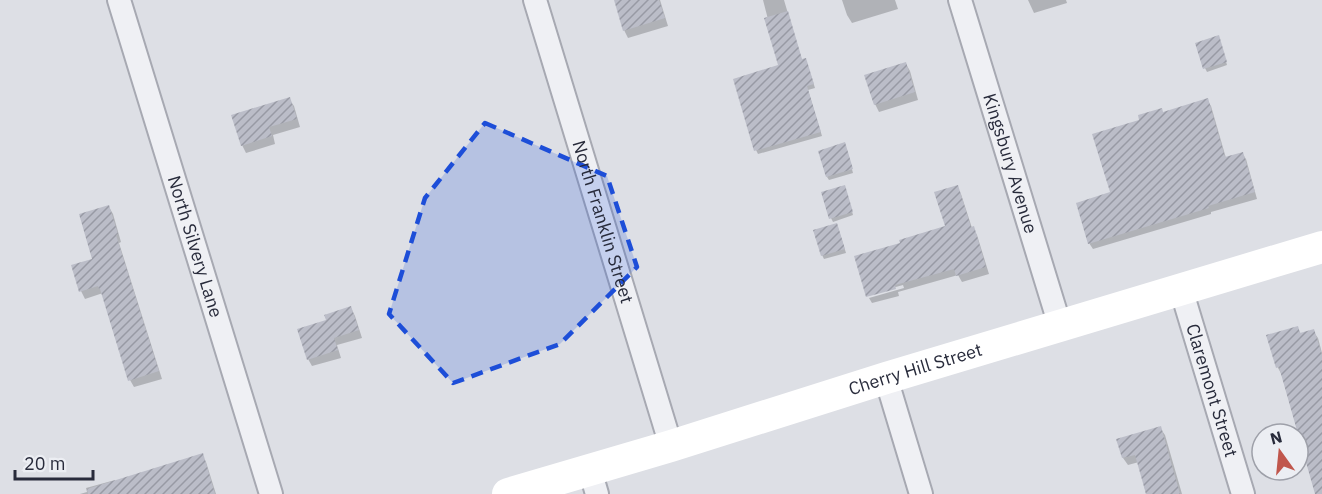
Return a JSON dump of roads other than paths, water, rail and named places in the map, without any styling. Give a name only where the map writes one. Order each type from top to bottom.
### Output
[{"type":"main road","name":"Cherry Hill Street","points":[[508,494],[593,482],[671,446],[886,378],[1322,247]]},
{"type":"street","name":"North Silvery Lane","points":[[119,0],[271,494]]},
{"type":"street","name":"North Franklin Street","points":[[535,0],[671,446]]},
{"type":"street","name":"Kingsbury Avenue","points":[[960,0],[1060,326]]},
{"type":"street","name":"Claremont Street","points":[[1181,289],[1243,494]]},
{"type":"street","points":[[886,378],[921,494]]}]
